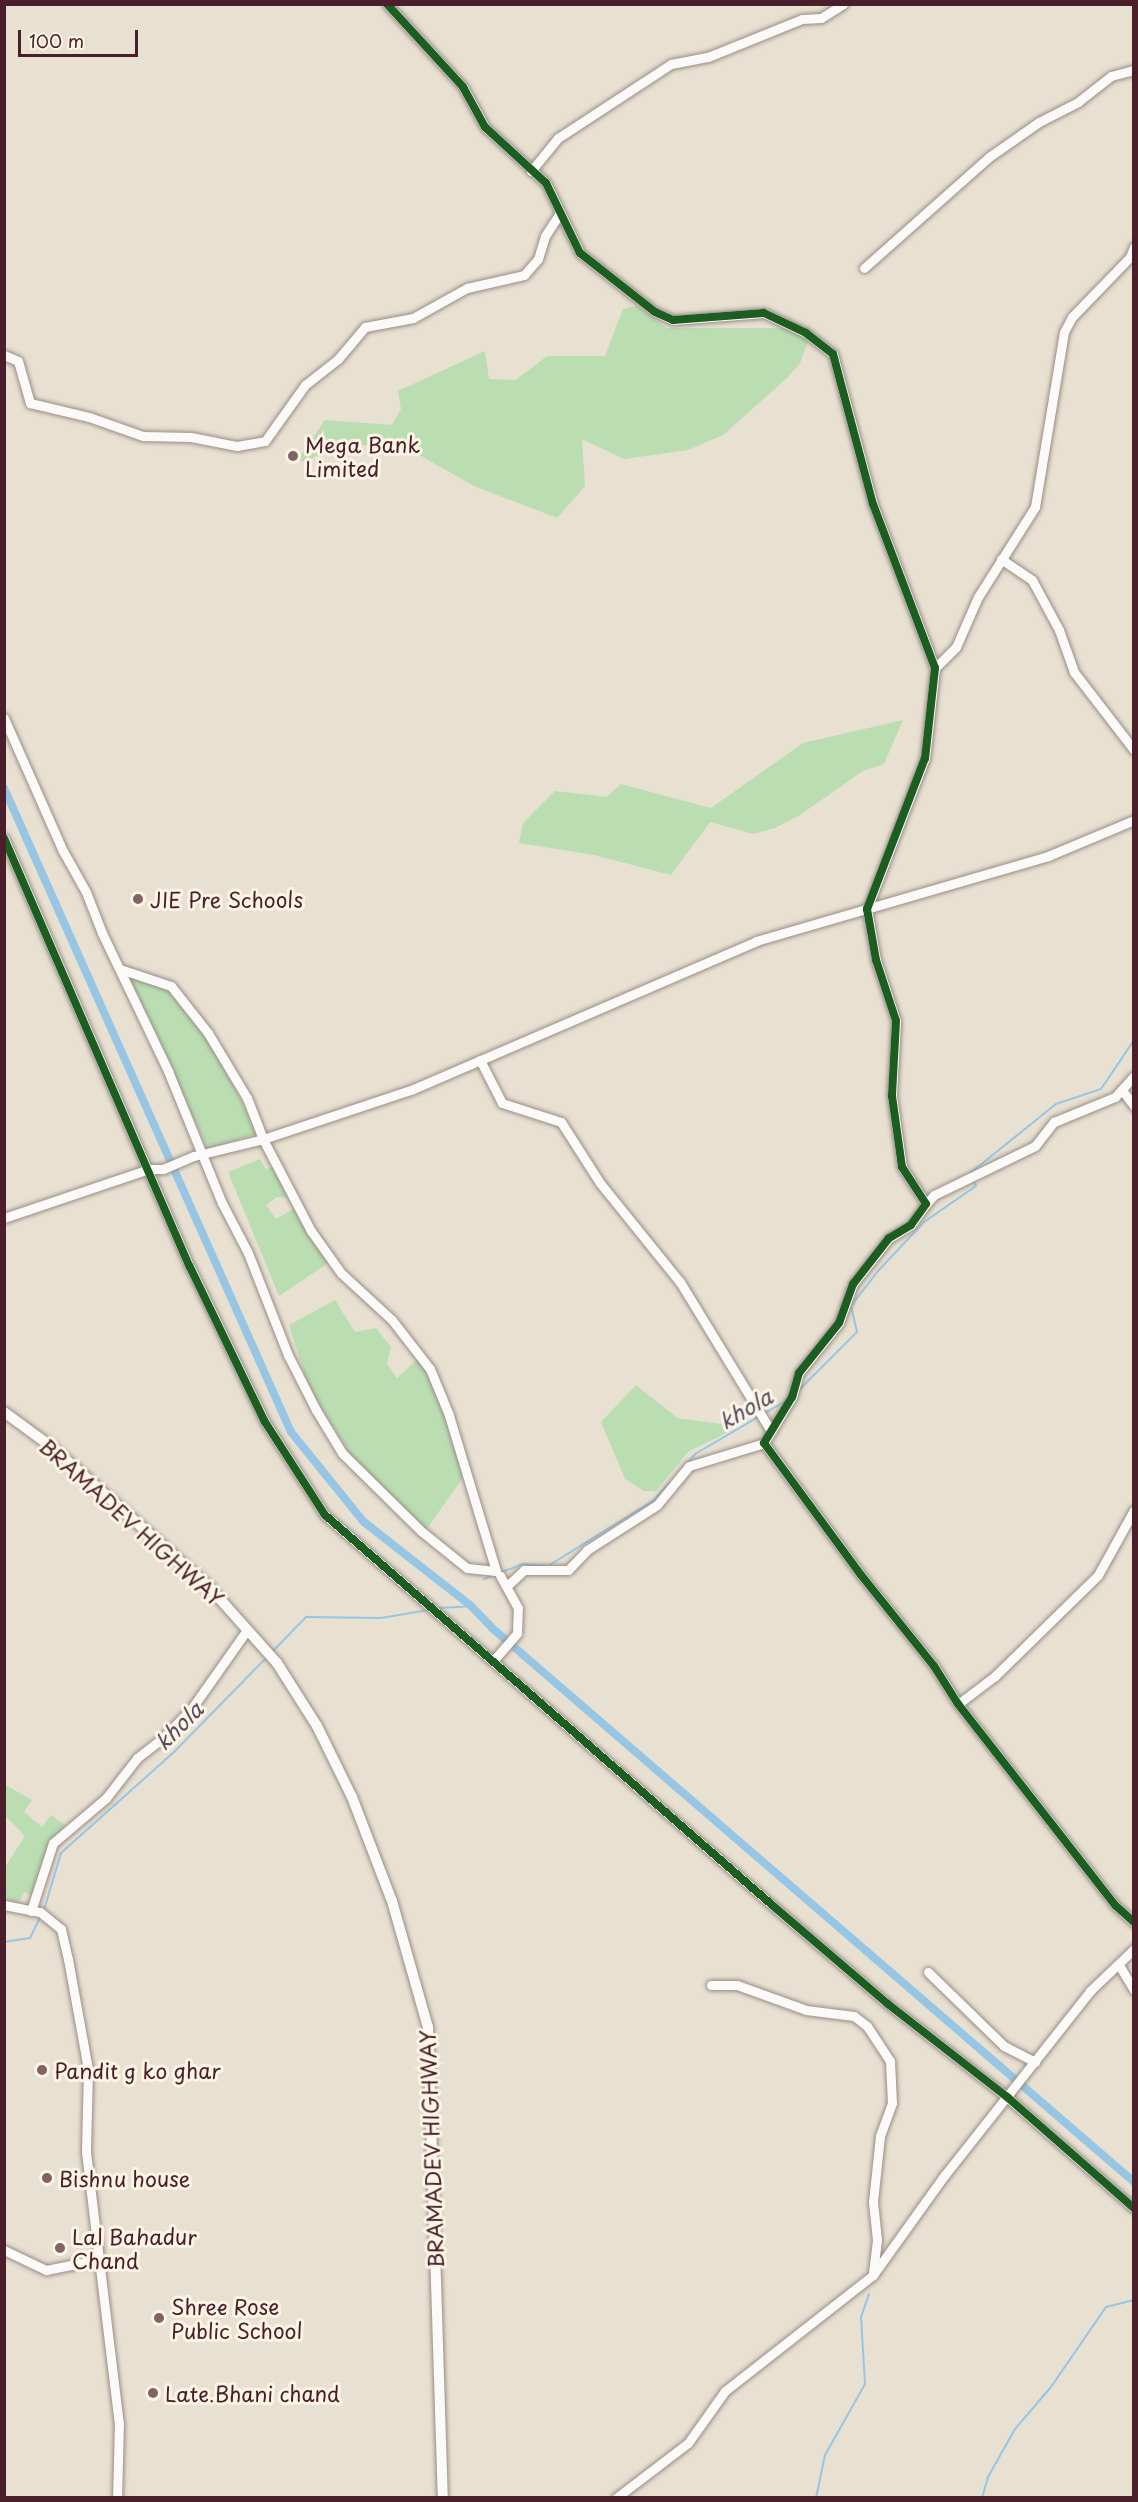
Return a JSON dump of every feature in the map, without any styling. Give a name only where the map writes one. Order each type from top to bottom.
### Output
[{"type":"street","points":[[387,4],[463,87],[485,126],[546,183],[580,253],[655,312],[673,320],[764,313],[806,333],[833,354],[873,504],[935,668],[925,758],[867,909],[876,960],[896,1021],[892,1096],[902,1167],[926,1204]]},
{"type":"street","points":[[531,171],[558,138],[671,64],[708,57],[802,19],[821,18],[843,4]]},
{"type":"street","points":[[864,268],[989,157],[1039,122],[1078,102],[1112,76],[1134,69]]},
{"type":"street","points":[[4,355],[18,361],[30,403],[143,436],[191,437],[237,446],[266,441],[305,385],[338,359],[364,327],[413,318],[467,288],[524,275],[538,260],[545,236],[560,213]]},
{"type":"street","points":[[935,668],[956,646],[1001,559],[1035,507],[1064,332],[1072,317],[1130,257],[1134,247]]},
{"type":"street","points":[[1001,559],[1032,580],[1059,630],[1074,672],[1134,750]]},
{"type":"street","points":[[4,718],[120,969],[198,1154],[248,1252],[288,1355],[342,1453],[376,1490],[467,1568],[496,1571],[449,1414],[430,1370],[392,1320],[340,1273],[311,1231],[263,1139],[242,1089],[208,1034],[171,986],[120,969]]},
{"type":"street","points":[[4,1218],[148,1169],[163,1169],[198,1154],[263,1139],[413,1089],[756,941],[1048,856],[1134,820]]},
{"type":"street","points":[[4,838],[190,1267],[265,1422],[325,1515],[888,2004],[1007,2097],[1134,2208]]},
{"type":"street","points":[[480,1060],[502,1103],[561,1122],[600,1183],[681,1282],[771,1431]]},
{"type":"street","points":[[508,1585],[524,1570],[568,1570],[587,1550],[657,1505],[689,1466],[764,1443],[792,1397],[800,1373],[839,1323],[853,1284],[889,1238],[911,1226],[934,1195],[972,1179],[1035,1146],[1054,1122],[1115,1097],[1134,1076]]},
{"type":"street","points":[[1122,1090],[1134,1106]]},
{"type":"street","name":"BRAMADEV HIGHWAY","points":[[4,1412],[53,1448],[211,1589],[277,1663],[317,1726],[352,1797],[392,1901],[428,2026],[443,2498]]},
{"type":"street","points":[[764,1443],[861,1575],[934,1666],[958,1704],[1116,1906],[1134,1922]]},
{"type":"street","points":[[958,1704],[995,1676],[1092,1582],[1134,1510]]},
{"type":"street","points":[[493,1661],[517,1633],[518,1608],[508,1585],[500,1576]]},
{"type":"street","points":[[30,1911],[53,1844],[106,1798],[137,1758],[164,1738],[192,1708],[247,1630]]},
{"type":"street","points":[[4,1905],[40,1912],[61,1929],[68,1959],[88,2069],[86,2152],[119,2423],[117,2498]]},
{"type":"street","points":[[616,2498],[688,2443],[724,2391],[873,2275],[1090,1991],[1134,1949]]},
{"type":"street","points":[[1119,1965],[1134,1990]]},
{"type":"street","points":[[928,1972],[1004,2046],[1035,2062]]},
{"type":"street","points":[[711,1985],[737,1985],[806,2010],[854,2016],[867,2026],[890,2061],[892,2103],[880,2136],[873,2202],[877,2240],[873,2275]]},
{"type":"street","points":[[4,2250],[46,2270],[100,2259]]},
{"type":"green space","points":[[636,306],[667,328],[784,328],[808,341],[800,363],[788,377],[723,435],[688,450],[624,459],[582,439],[585,486],[557,518],[474,486],[409,449],[339,443],[309,460],[302,462],[299,458],[325,420],[392,425],[401,409],[398,391],[485,351],[489,379],[516,380],[547,356],[605,356],[623,309]]},
{"type":"green space","points":[[903,720],[884,764],[863,771],[800,815],[775,828],[753,834],[710,822],[671,875],[594,855],[519,843],[523,823],[555,791],[607,797],[621,784],[711,808],[803,743]]},
{"type":"green space","points":[[126,971],[170,988],[212,1045],[258,1133],[208,1149]]},
{"type":"green space","points":[[260,1159],[266,1170],[275,1165],[290,1198],[277,1197],[266,1205],[276,1219],[295,1208],[328,1263],[279,1296],[228,1172]]},
{"type":"green space","points":[[335,1300],[355,1332],[376,1328],[391,1347],[387,1364],[397,1378],[418,1359],[439,1395],[466,1473],[426,1530],[353,1458],[309,1388],[289,1325]]},
{"type":"green space","points":[[636,1385],[677,1418],[728,1425],[731,1431],[689,1451],[656,1491],[644,1491],[625,1479],[601,1422]]},
{"type":"green space","points":[[4,1784],[32,1800],[24,1812],[42,1827],[51,1815],[65,1825],[53,1841],[33,1897],[25,1892],[18,1903],[5,1898],[5,1867],[25,1836],[5,1816]]},
{"type":"waterway","points":[[4,788],[291,1432],[364,1522],[471,1606],[492,1628],[1134,2182]]},
{"type":"waterway","name":"khola","points":[[969,1174],[1056,1104],[1101,1089],[1134,1040]]},
{"type":"waterway","name":"khola","points":[[797,1392],[857,1332],[851,1306],[878,1271],[924,1222],[976,1186],[972,1179]]},
{"type":"waterway","name":"khola","points":[[765,1413],[786,1401]]},
{"type":"waterway","name":"khola","points":[[687,1463],[695,1454],[760,1416]]},
{"type":"waterway","name":"khola","points":[[502,1572],[523,1564],[548,1566],[653,1501],[669,1483]]},
{"type":"waterway","name":"khola","points":[[484,1579],[496,1574]]},
{"type":"waterway","name":"khola","points":[[438,1608],[471,1606]]},
{"type":"waterway","name":"khola","points":[[272,1652],[306,1617],[381,1618],[428,1610]]},
{"type":"waterway","name":"khola","points":[[44,1910],[61,1853],[174,1752],[268,1656]]},
{"type":"waterway","name":"khola","points":[[4,1942],[30,1938],[41,1915]]},
{"type":"waterway","points":[[816,2498],[825,2455],[865,2384],[861,2317],[869,2294]]},
{"type":"waterway","points":[[982,2498],[988,2477],[1015,2429],[1051,2387],[1106,2307],[1134,2300]]},
{"type":"cycle path","points":[[387,4],[463,87],[485,127],[546,183],[580,253],[655,312],[673,320],[764,313],[806,333],[833,354],[873,504],[935,668],[925,758],[867,909],[876,960],[896,1021],[892,1096],[902,1167],[926,1204],[911,1225],[889,1238],[853,1284],[839,1323],[799,1373],[792,1397],[764,1443],[861,1575],[934,1666],[958,1704],[1116,1906],[1134,1922]]},
{"type":"cycle path","points":[[4,838],[190,1267],[265,1422],[325,1515],[772,1905],[888,2004],[1007,2097],[1134,2208]]},
{"type":"place","name":"Mega Bank Limited","points":[[293,456]]},
{"type":"place","name":"JIE Pre Schools","points":[[138,899]]},
{"type":"place","name":"Pandit g ko ghar","points":[[42,2070]]},
{"type":"place","name":"Bishnu house","points":[[47,2178]]},
{"type":"place","name":"Lal Bahadur Chand","points":[[60,2248]]},
{"type":"place","name":"Shree Rose Public School","points":[[159,2318]]},
{"type":"place","name":"Late.Bhani chand","points":[[153,2393]]}]
